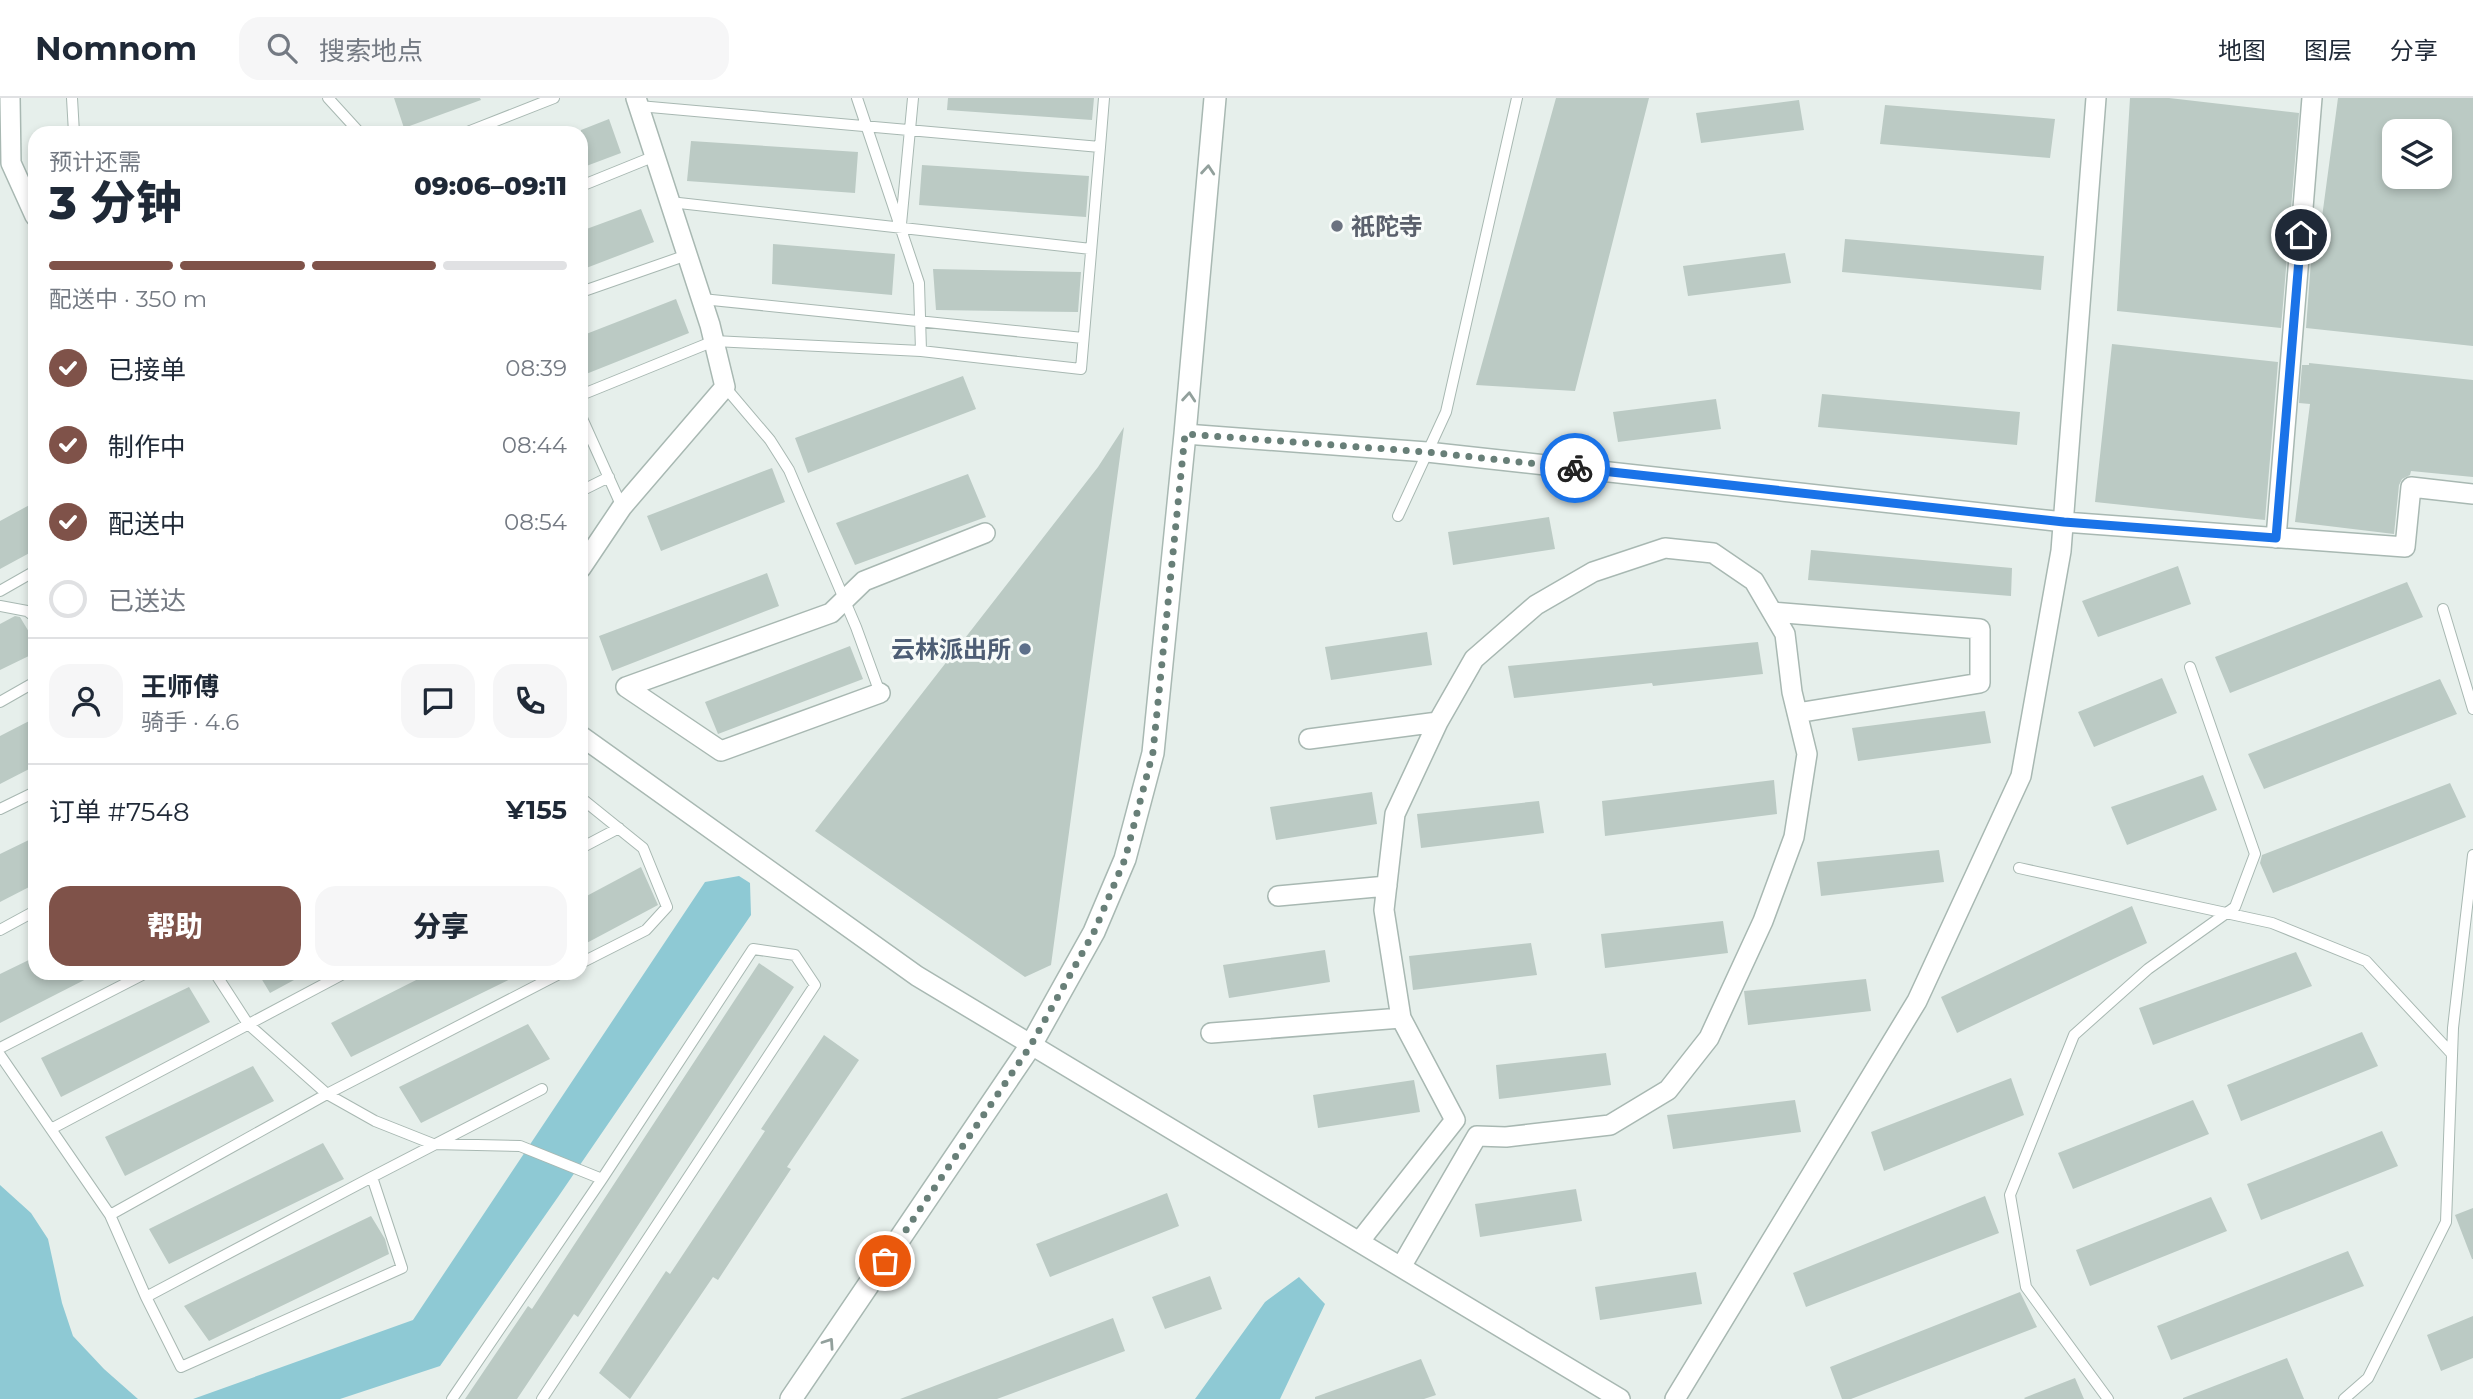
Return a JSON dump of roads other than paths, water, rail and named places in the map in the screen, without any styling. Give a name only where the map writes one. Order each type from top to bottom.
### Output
[{"type":"street","points":[[10,98],[11,163],[28,201]]},
{"type":"street","points":[[791,1399],[1031,1045],[1094,932],[1125,859],[1153,752],[1215,98]]},
{"type":"street","points":[[1675,1399],[1917,1001],[2021,776],[2062,551],[2096,98]]},
{"type":"street","points":[[2276,538],[2312,98]]},
{"type":"street","points":[[588,558],[622,507],[725,387],[702,299],[637,102]]},
{"type":"street","points":[[1185,434],[1427,452],[2064,522],[2405,547],[2411,487],[2473,494]]},
{"type":"street","points":[[880,693],[721,751],[626,687],[831,613],[863,581],[985,533]]},
{"type":"street","points":[[1359,1242],[1455,1121],[1401,1018],[1384,910],[1395,814],[1438,722],[1474,659],[1536,605],[1593,572],[1665,548],[1713,553],[1754,581],[1784,634],[1792,692],[1807,754],[1794,837],[1763,921],[1709,1038],[1668,1090],[1610,1125],[1506,1137],[1478,1136],[1401,1267]]},
{"type":"street","points":[[1772,612],[1980,629],[1980,683],[1797,713]]},
{"type":"street","points":[[1310,739],[1438,722]]},
{"type":"street","points":[[588,741],[917,976],[1620,1399]]},
{"type":"street","points":[[1278,896],[1387,886]]},
{"type":"street","points":[[1211,1033],[1401,1018]]},
{"type":"lane","points":[[72,98],[74,126]]},
{"type":"lane","points":[[328,98],[354,126]]},
{"type":"lane","points":[[483,126],[554,98]]},
{"type":"lane","points":[[857,98],[919,283],[921,351]]},
{"type":"lane","points":[[901,228],[913,98]]},
{"type":"lane","points":[[588,392],[714,341],[921,351],[1081,369],[1104,98]]},
{"type":"lane","points":[[1398,516],[1446,412],[1517,98]]},
{"type":"lane","points":[[637,102],[866,127],[1100,147]]},
{"type":"lane","points":[[588,183],[655,156]]},
{"type":"lane","points":[[670,202],[1091,249]]},
{"type":"lane","points":[[588,290],[687,255]]},
{"type":"lane","points":[[702,299],[1083,338]]},
{"type":"lane","points":[[725,387],[770,440],[789,470],[880,693]]},
{"type":"lane","points":[[588,431],[622,507]]},
{"type":"lane","points":[[588,488],[609,477]]},
{"type":"lane","points":[[0,591],[28,575]]},
{"type":"lane","points":[[0,606],[28,612]]},
{"type":"lane","points":[[2443,610],[2473,709]]},
{"type":"lane","points":[[2108,1399],[2026,1287],[2010,1195],[2074,1035],[2148,969],[2235,907],[2255,855],[2190,667]]},
{"type":"lane","points":[[0,702],[28,686]]},
{"type":"lane","points":[[0,809],[28,795]]},
{"type":"lane","points":[[588,804],[643,848],[667,907],[646,930],[588,959]]},
{"type":"lane","points":[[588,844],[619,828]]},
{"type":"lane","points":[[2344,1399],[2368,1378],[2446,1222],[2452,1054],[2473,855]]},
{"type":"lane","points":[[2019,867],[2272,923],[2366,961],[2452,1054]]},
{"type":"lane","points":[[0,930],[28,915]]},
{"type":"lane","points":[[452,1399],[602,1179],[753,949],[795,955],[815,985],[542,1399]]},
{"type":"lane","points":[[0,1048],[132,980]]},
{"type":"lane","points":[[220,980],[248,1024],[327,1094],[375,1121],[433,1144],[520,1146],[602,1179]]},
{"type":"lane","points":[[51,1129],[332,980]]},
{"type":"lane","points":[[110,1214],[327,1094],[547,980]]},
{"type":"lane","points":[[0,1055],[110,1214],[146,1297],[181,1367],[402,1268],[372,1177]]},
{"type":"lane","points":[[146,1297],[542,1089]]},
{"type":"water","points":[[739,876],[750,883],[751,915],[440,1366],[340,1399],[193,1399],[413,1320],[705,882]]},
{"type":"water","points":[[0,1185],[31,1213],[48,1239],[62,1303],[73,1336],[104,1369],[138,1399],[0,1399]]},
{"type":"water","points":[[1299,1277],[1325,1304],[1280,1399],[1195,1399],[1265,1302]]},
{"type":"place","name":"祇陀寺","points":[[1337,226]]},
{"type":"place","name":"云林派出所","points":[[1025,649]]}]
